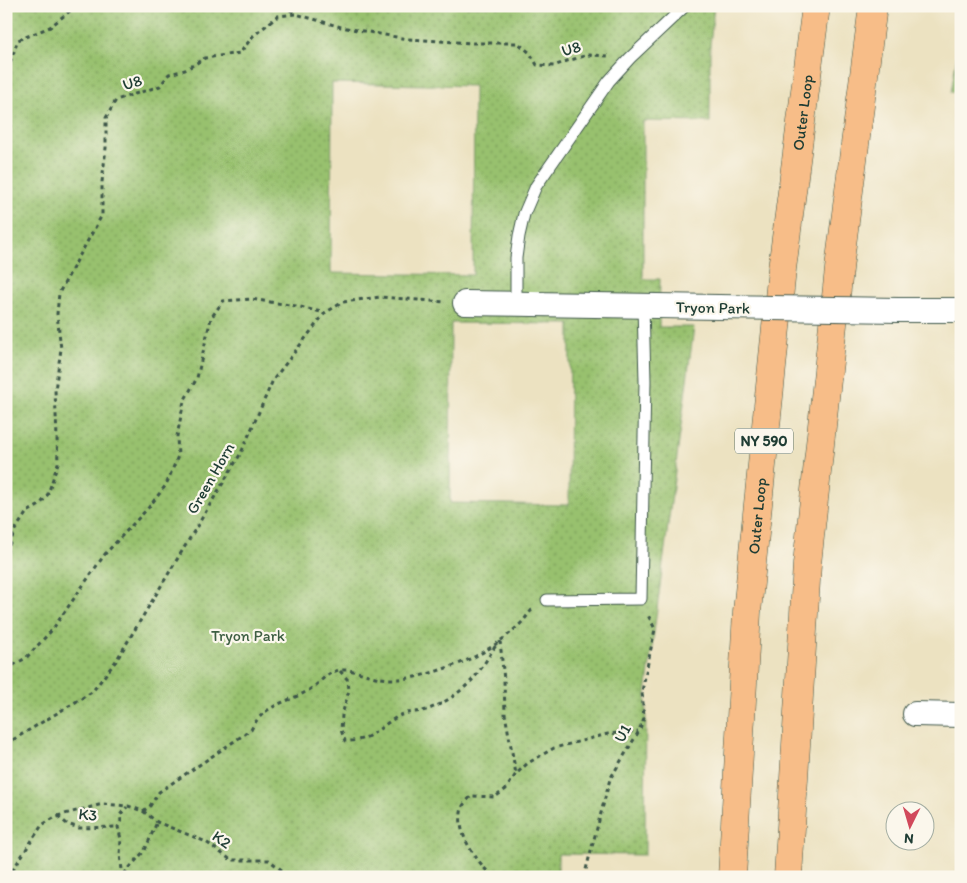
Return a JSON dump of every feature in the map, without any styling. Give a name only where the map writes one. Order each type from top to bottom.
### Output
[{"type":"highway","name":"Outer Loop","points":[[732,877],[747,612],[782,270],[816,6]]},
{"type":"highway","points":[[788,877],[808,554],[840,260],[873,6]]},
{"type":"street","name":"Tryon Park","points":[[465,303],[961,310]]},
{"type":"street","points":[[915,714],[961,715]]},
{"type":"lane","points":[[516,304],[516,258],[519,236],[524,214],[536,186],[598,95],[630,58],[684,6]]},
{"type":"lane","points":[[547,600],[641,599],[645,381],[643,306]]},
{"type":"path","points":[[6,94],[10,63],[18,40],[50,26],[79,6]]},
{"type":"path","points":[[282,6],[296,14]]},
{"type":"path","name":"U8","points":[[6,553],[15,530],[27,512],[40,506],[48,494],[58,463],[55,390],[61,349],[57,314],[59,293],[102,214],[106,118],[116,100],[160,86],[169,74],[185,70],[205,58],[240,53],[253,36],[278,16],[296,14],[341,27],[406,39],[473,43],[518,43],[530,53],[537,65],[554,66],[588,56],[630,58]]},
{"type":"path","points":[[6,118],[10,126],[6,142]]},
{"type":"path","name":"Green Horn","points":[[6,744],[92,692],[116,661],[241,453],[273,380],[325,313],[343,302],[380,297],[465,303]]},
{"type":"path","points":[[6,669],[26,658],[52,630],[105,554],[149,507],[166,485],[178,456],[177,436],[184,401],[198,378],[211,318],[223,302],[251,299],[325,313]]},
{"type":"path","name":"U1","points":[[584,877],[610,778],[639,731],[644,718],[642,691],[655,629],[641,599]]},
{"type":"path","points":[[8,877],[42,825],[57,816],[102,804],[128,806],[144,811],[150,806],[159,792],[251,730],[256,720],[274,705],[311,689],[330,673],[339,670],[354,671],[381,678],[410,678],[453,666],[482,653],[521,624],[532,610],[547,600]]},
{"type":"path","points":[[339,670],[348,680],[349,690],[342,715],[341,730],[345,741],[357,741],[373,734],[386,723],[402,714],[428,710],[451,698],[474,679],[500,640]]},
{"type":"path","points":[[500,640],[505,714],[516,774]]},
{"type":"path","points":[[492,877],[475,857],[463,836],[461,824],[462,807],[471,796],[495,797],[506,789],[516,774],[528,763],[554,748],[608,734],[639,731]]},
{"type":"path","points":[[123,876],[120,855],[121,839],[118,827],[121,821],[120,815],[128,806]]},
{"type":"path","name":"K2","points":[[144,811],[157,822],[206,842],[231,860],[269,860],[283,871],[287,877]]},
{"type":"path","name":"K3","points":[[57,816],[67,824],[79,828],[118,827]]},
{"type":"path","points":[[123,876],[145,850],[157,822]]},
{"type":"green space","name":"Tryon Park","points":[[6,6],[714,6],[710,45],[710,122],[643,121],[643,279],[660,279],[659,327],[694,327],[646,693],[645,855],[558,854],[558,877],[6,877]],"holes":[[[332,83],[474,86],[473,275],[331,273]],[[451,323],[570,324],[569,505],[450,503]]]},
{"type":"green space","points":[[961,31],[961,92],[951,92]]}]
